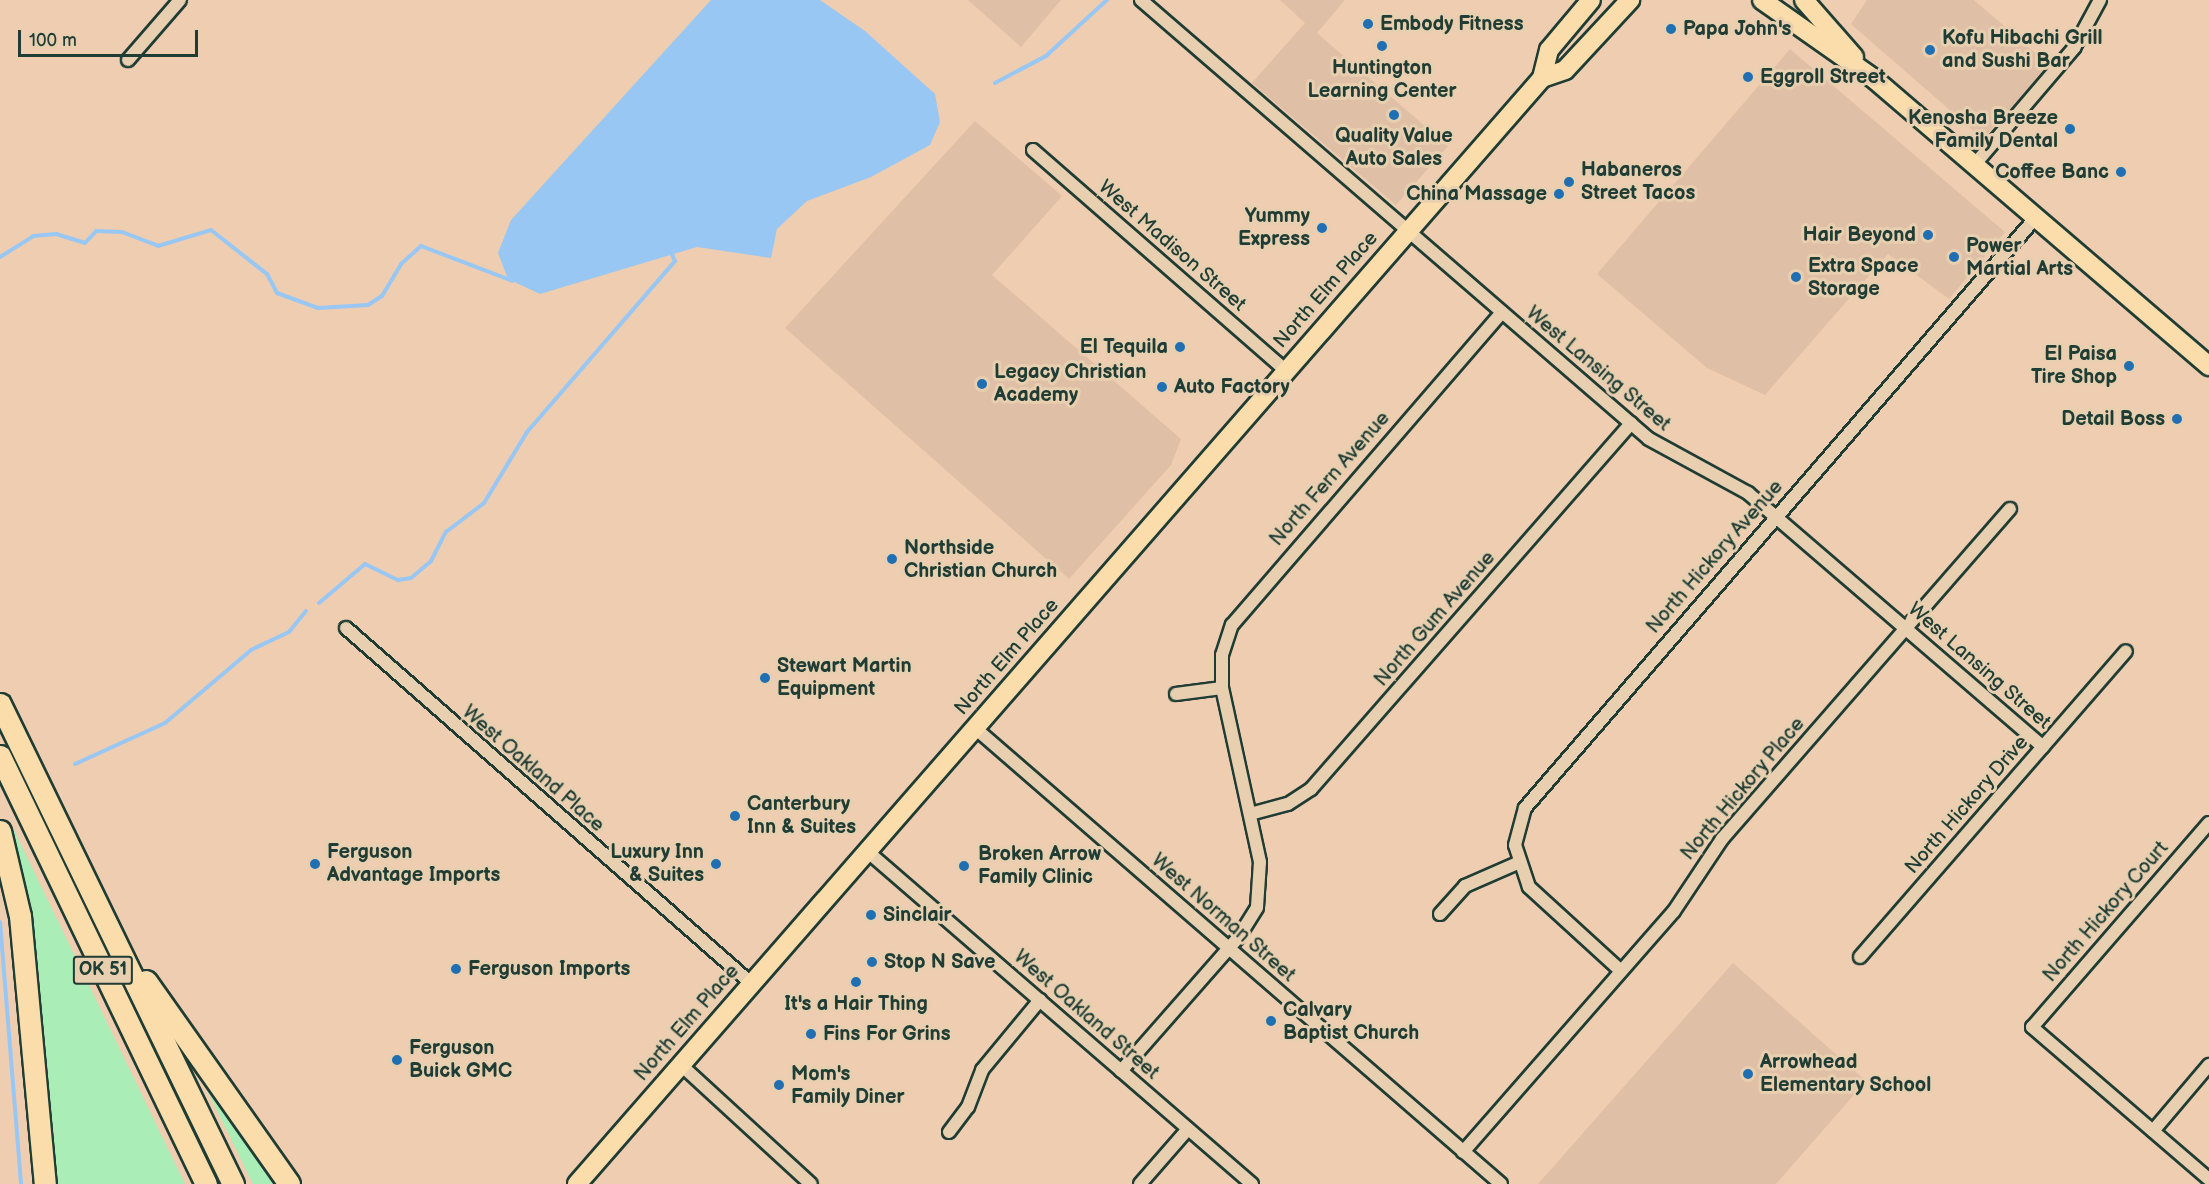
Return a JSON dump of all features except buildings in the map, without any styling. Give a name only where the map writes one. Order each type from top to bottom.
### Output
[{"type":"highway","name":"OK 51","points":[[0,704],[233,1184]]},
{"type":"highway","name":"OK 51","points":[[0,756],[206,1184]]},
{"type":"highway","points":[[0,831],[20,916],[45,1184]]},
{"type":"highway","points":[[113,935],[289,1184]]},
{"type":"main road","name":"North Elm Place","points":[[577,1184],[1542,78],[1549,50],[1591,0]]},
{"type":"main road","name":"North Elm Place","points":[[1542,78],[1565,70],[1630,0]]},
{"type":"main road","points":[[1762,0],[1873,78],[2037,216],[2209,366]]},
{"type":"main road","points":[[1804,0],[1873,78]]},
{"type":"street","points":[[128,60],[180,0]]},
{"type":"street","name":"West Lansing Street","points":[[1141,0],[1631,423],[1667,452],[1737,486],[1777,516],[2043,747]]},
{"type":"street","points":[[1975,165],[2074,48],[2100,0]]},
{"type":"street","name":"West Madison Street","points":[[1033,150],[1286,371]]},
{"type":"street","name":"North Hickory Avenue","points":[[1518,863],[1517,828],[1538,790],[2037,216]]},
{"type":"street","name":"North Fern Avenue","points":[[1121,1071],[1251,919],[1260,893],[1261,871],[1222,688],[1224,646],[1244,608],[1502,312]]},
{"type":"street","name":"North Gum Avenue","points":[[1250,814],[1288,804],[1311,789],[1631,423]]},
{"type":"street","name":"North Hickory Place","points":[[1463,1152],[1680,903],[1715,847],[2010,509]]},
{"type":"street","name":"West Oakland Place","points":[[346,628],[752,984]]},
{"type":"street","name":"North Hickory Drive","points":[[1860,957],[2126,651]]},
{"type":"street","points":[[1176,694],[1222,688]]},
{"type":"street","name":"West Norman Street","points":[[975,728],[1501,1184]]},
{"type":"street","name":"North Hickory Court","points":[[2153,1131],[2032,1027],[2209,823]]},
{"type":"street","name":"West Oakland Street","points":[[867,851],[1252,1184]]},
{"type":"street","points":[[1440,914],[1465,886],[1518,863],[1538,899],[1621,971]]},
{"type":"street","points":[[949,1131],[968,1107],[982,1070],[1040,1000]]},
{"type":"street","points":[[681,1065],[812,1184]]},
{"type":"street","points":[[2209,1065],[2153,1131],[2209,1179]]},
{"type":"street","points":[[1140,1184],[1188,1129]]},
{"type":"shaded area","points":[[968,0],[1061,0],[1021,47]]},
{"type":"shaded area","points":[[1280,0],[1345,0],[1317,33],[1448,146],[1396,205],[1252,83],[1305,23]]},
{"type":"shaded area","points":[[1867,0],[1974,0],[2049,65],[1983,139],[1851,24]]},
{"type":"shaded area","points":[[1790,49],[2005,232],[1949,299],[1888,254],[1765,395],[1707,368],[1597,274]]},
{"type":"shaded area","name":"Legacy Christian Academy","points":[[975,121],[1062,196],[992,275],[1181,439],[1171,465],[1069,579],[785,328]]},
{"type":"shaded area","name":"Arrowhead Elementary School","points":[[1733,963],[1866,1081],[1776,1184],[1538,1184]]},
{"type":"green space","points":[[7,826],[12,826],[185,1184],[56,1184],[31,946]]},
{"type":"green space","points":[[200,1076],[281,1184],[253,1184]]},
{"type":"water","points":[[711,0],[820,0],[865,31],[935,94],[940,122],[930,145],[871,177],[807,201],[777,229],[771,258],[697,247],[540,294],[508,279],[498,253],[511,220]]},
{"type":"waterway","points":[[995,83],[1046,56],[1107,0]]},
{"type":"waterway","points":[[0,257],[33,236],[56,234],[85,243],[96,231],[122,232],[158,246],[211,230],[267,274],[277,293],[318,308],[368,305],[382,296],[401,264],[421,246],[513,281]]},
{"type":"waterway","points":[[319,603],[365,564],[398,580],[411,578],[431,561],[446,532],[484,503],[527,432],[675,261],[671,252]]},
{"type":"waterway","points":[[75,764],[165,723],[251,650],[289,632],[306,611]]},
{"type":"waterway","points":[[0,922],[21,1184]]},
{"type":"place","name":"Embody Fitness","points":[[1368,24]]},
{"type":"place","name":"Papa John's","points":[[1671,29]]},
{"type":"place","name":"Huntington Learning Center","points":[[1382,46]]},
{"type":"place","name":"Kofu Hibachi Grill and Sushi Bar","points":[[1930,50]]},
{"type":"place","name":"Eggroll Street","points":[[1748,77]]},
{"type":"place","name":"Quality Value Auto Sales","points":[[1394,115]]},
{"type":"place","name":"Kenosha Breeze Family Dental","points":[[2070,129]]},
{"type":"place","name":"Coffee Banc","points":[[2121,172]]},
{"type":"place","name":"Habaneros Street Tacos","points":[[1569,182]]},
{"type":"place","name":"China Massage","points":[[1559,194]]},
{"type":"place","name":"Yummy Express","points":[[1322,228]]},
{"type":"place","name":"Hair Beyond","points":[[1928,235]]},
{"type":"place","name":"Power Martial Arts","points":[[1954,257]]},
{"type":"place","name":"Extra Space Storage","points":[[1796,277]]},
{"type":"place","name":"El Tequila","points":[[1180,347]]},
{"type":"place","name":"El Paisa Tire Shop","points":[[2129,366]]},
{"type":"place","name":"Legacy Christian Academy","points":[[982,384]]},
{"type":"place","name":"Auto Factory","points":[[1162,387]]},
{"type":"place","name":"Detail Boss","points":[[2177,419]]},
{"type":"place","name":"Northside Christian Church","points":[[892,559]]},
{"type":"place","name":"Stewart Martin Equipment","points":[[765,678]]},
{"type":"place","name":"Canterbury Inn & Suites","points":[[735,816]]},
{"type":"place","name":"Ferguson Advantage Imports","points":[[315,864]]},
{"type":"place","name":"Luxury Inn & Suites","points":[[716,864]]},
{"type":"place","name":"Broken Arrow Family Clinic","points":[[964,866]]},
{"type":"place","name":"Sinclair","points":[[871,915]]},
{"type":"place","name":"Stop N Save","points":[[872,962]]},
{"type":"place","name":"Ferguson Imports","points":[[456,969]]},
{"type":"place","name":"It's a Hair Thing","points":[[856,982]]},
{"type":"place","name":"Calvary Baptist Church","points":[[1271,1021]]},
{"type":"place","name":"Fins For Grins","points":[[811,1034]]},
{"type":"place","name":"Ferguson Buick GMC","points":[[397,1060]]},
{"type":"place","name":"Arrowhead Elementary School","points":[[1748,1074]]},
{"type":"place","name":"Mom's Family Diner","points":[[779,1085]]}]
